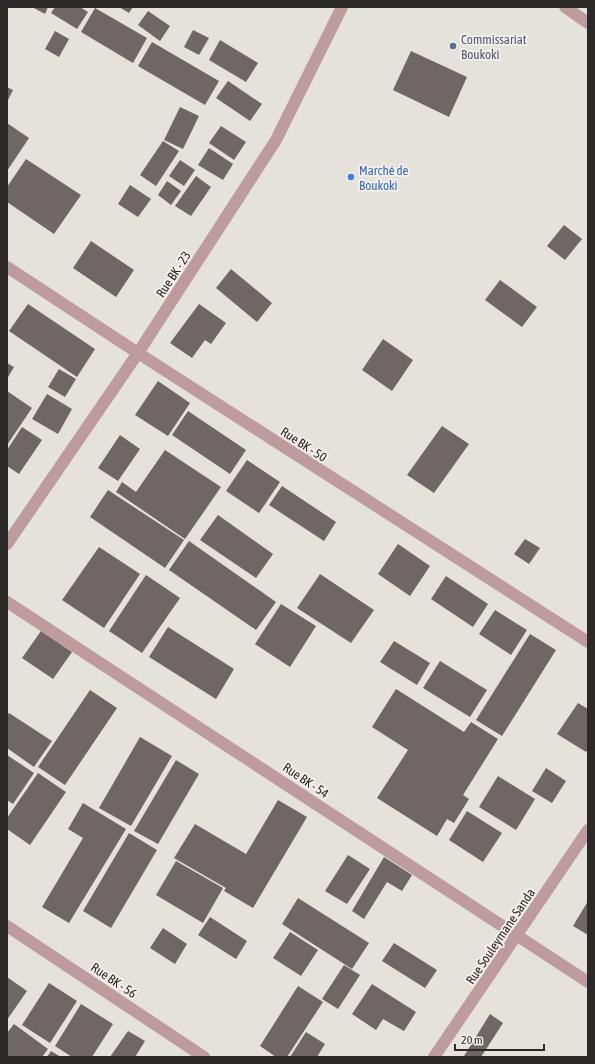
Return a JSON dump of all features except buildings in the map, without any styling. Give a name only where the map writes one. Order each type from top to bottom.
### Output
[{"type":"street","name":"Rue BK - 23","points":[[7,544],[138,353],[276,140],[342,7]]},
{"type":"street","points":[[565,7],[588,23]]},
{"type":"street","name":"Rue BK - 50","points":[[7,267],[138,353],[588,642]]},
{"type":"street","name":"Rue BK - 54","points":[[7,602],[238,752],[517,937],[588,982]]},
{"type":"street","name":"Rue Souleymane Sanda","points":[[434,1057],[517,937],[588,830]]},
{"type":"street","name":"Rue BK - 56","points":[[7,926],[204,1057]]},
{"type":"place","name":"Commissariat Boukoki","points":[[453,46]]},
{"type":"place","name":"Marché de Boukoki","points":[[351,177]]}]
